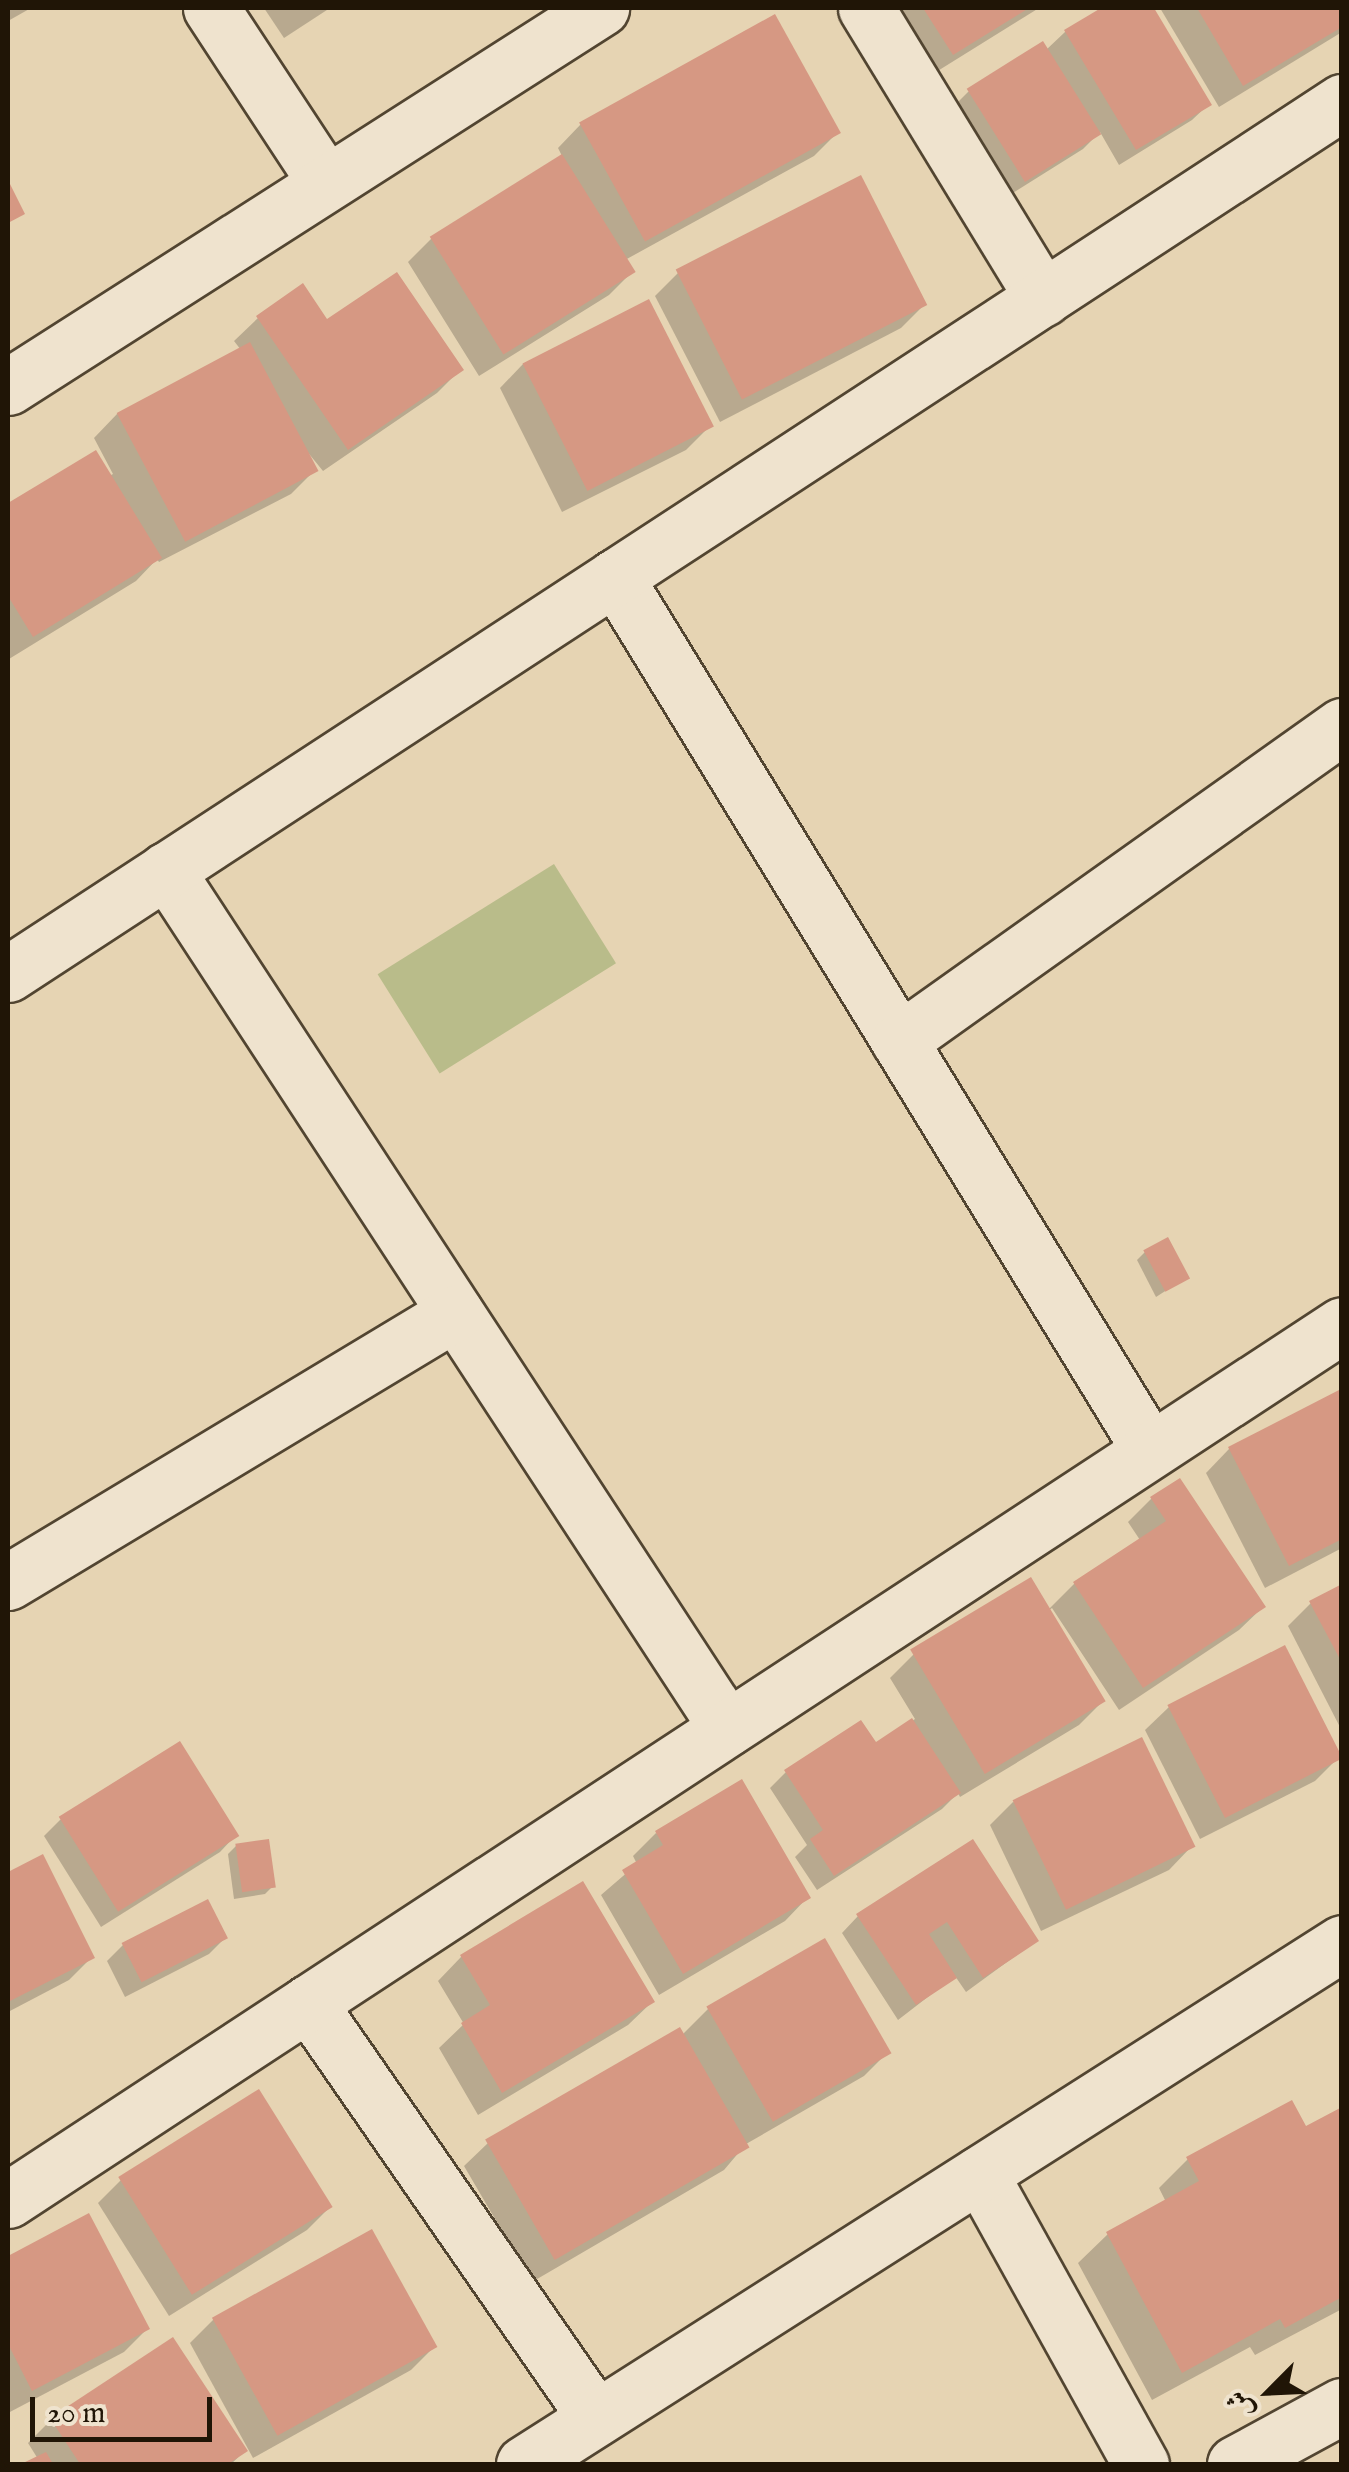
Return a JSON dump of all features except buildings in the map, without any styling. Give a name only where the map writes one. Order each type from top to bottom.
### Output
[{"type":"street","points":[[211,8],[326,183]]},
{"type":"street","points":[[8,387],[602,8]]},
{"type":"street","points":[[866,8],[1043,298]]},
{"type":"street","points":[[8,974],[1342,102]]},
{"type":"street","points":[[615,577],[1150,1450]]},
{"type":"street","points":[[899,1041],[1342,726]]},
{"type":"street","points":[[166,870],[727,1728]]},
{"type":"street","points":[[8,1582],[455,1313]]},
{"type":"street","points":[[8,2200],[1342,1324]]},
{"type":"street","points":[[524,2464],[1342,1943]]},
{"type":"street","points":[[308,2003],[596,2418]]},
{"type":"street","points":[[980,2174],[1141,2464]]},
{"type":"street","points":[[1235,2464],[1342,2406]]},
{"type":"green space","points":[[554,864],[616,963],[440,1073],[378,974]]}]
